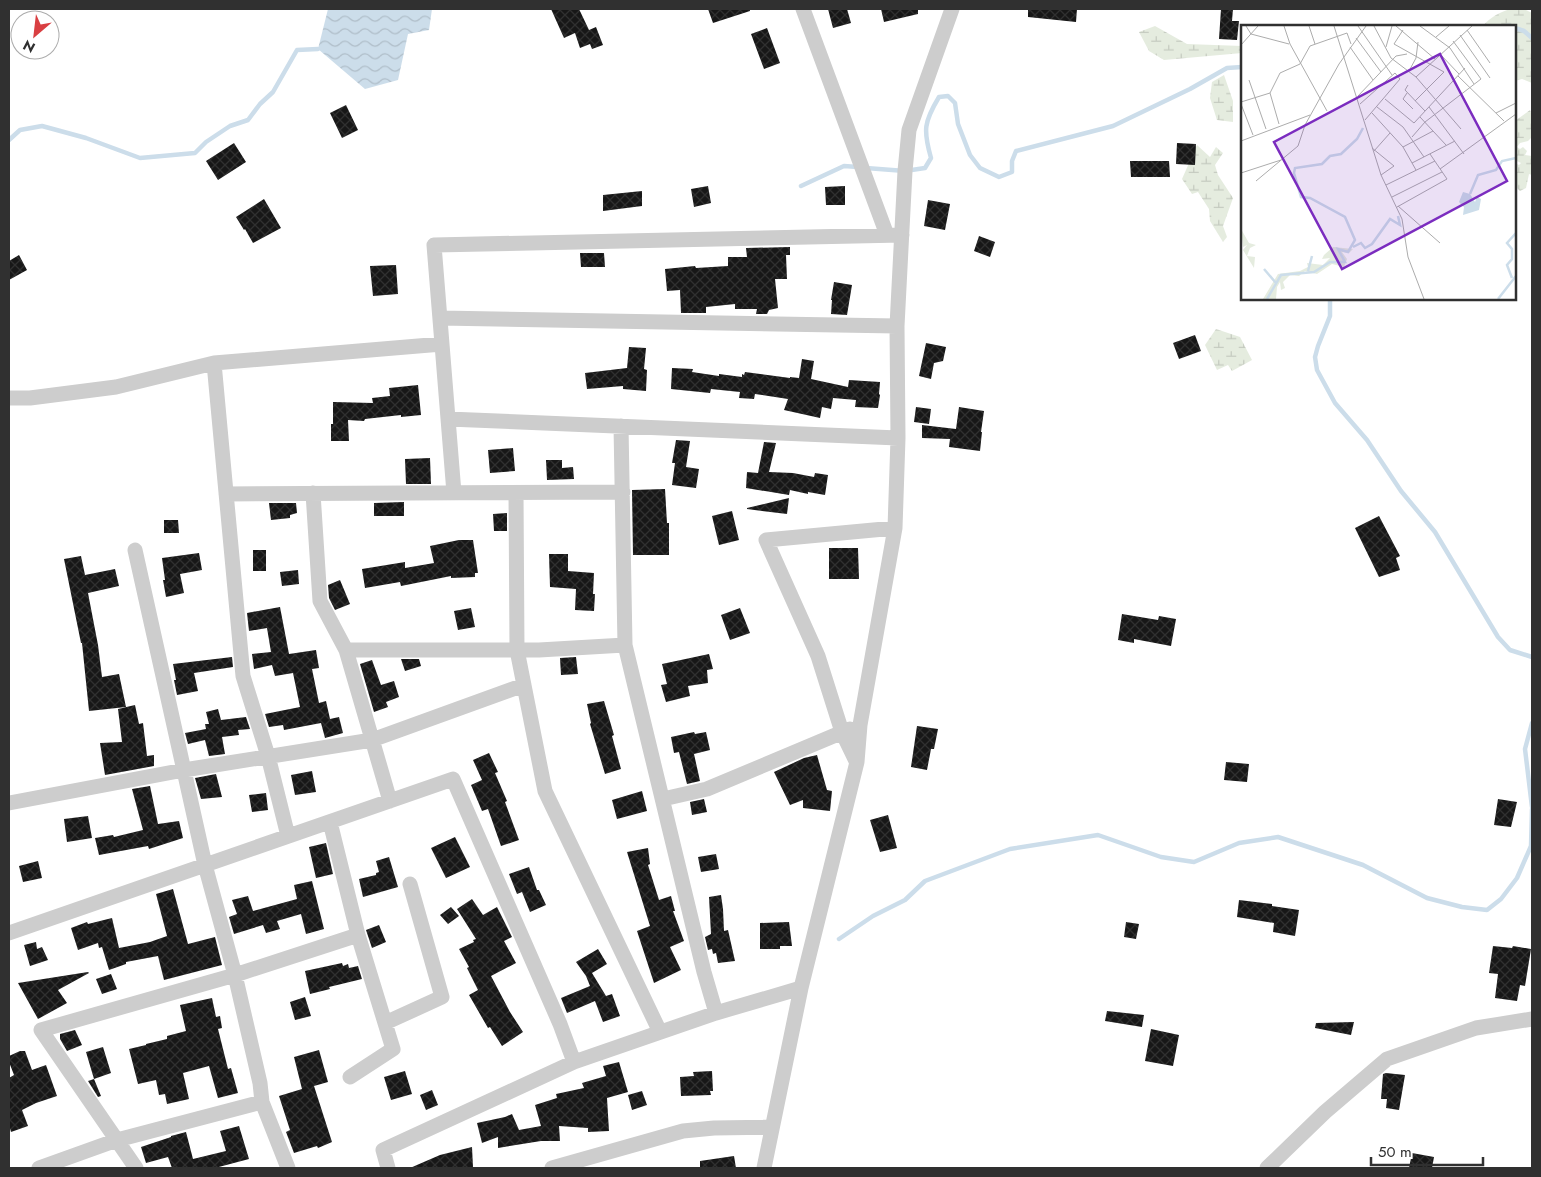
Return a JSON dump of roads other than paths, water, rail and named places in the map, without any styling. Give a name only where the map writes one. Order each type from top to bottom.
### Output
[{"type":"street","points":[[803,9],[894,235]]},
{"type":"street","points":[[764,1168],[801,988],[857,762],[860,725],[895,528],[898,438],[894,235],[909,130],[952,9]]},
{"type":"street","points":[[454,493],[434,245],[894,235]]},
{"type":"street","points":[[440,318],[897,326]]},
{"type":"street","points":[[9,398],[30,398],[116,387],[214,363],[442,344]]},
{"type":"street","points":[[214,363],[243,676],[268,756],[288,836]]},
{"type":"street","points":[[448,418],[898,438]]},
{"type":"street","points":[[621,426],[625,644],[704,972],[716,1013]]},
{"type":"street","points":[[226,494],[623,492]]},
{"type":"street","points":[[516,493],[517,650],[545,791],[660,1032]]},
{"type":"street","points":[[313,494],[320,601],[346,650],[390,801]]},
{"type":"street","points":[[857,762],[842,732],[818,656],[766,540],[895,528]]},
{"type":"street","points":[[135,550],[205,865],[235,974],[260,1083],[262,1102],[288,1168]]},
{"type":"street","points":[[346,650],[539,650],[625,644]]},
{"type":"street","points":[[9,803],[184,770],[372,740],[524,685]]},
{"type":"street","points":[[663,800],[707,789],[860,725]]},
{"type":"street","points":[[9,932],[453,779],[560,1024],[574,1062]]},
{"type":"street","points":[[330,822],[358,935],[393,1049],[350,1077]]},
{"type":"street","points":[[385,1023],[442,998],[410,884]]},
{"type":"street","points":[[136,1168],[41,1030],[235,974],[358,935]]},
{"type":"street","points":[[388,1168],[383,1150],[574,1062],[716,1013],[801,988]]},
{"type":"street","points":[[1267,1168],[1325,1112],[1387,1060],[1476,1028],[1532,1019]]},
{"type":"street","points":[[39,1168],[56,1165],[117,1140],[262,1102]]},
{"type":"street","points":[[552,1168],[683,1131],[714,1128],[772,1127]]},
{"type":"water","points":[[328,9],[432,9],[429,30],[408,34],[398,80],[365,89],[318,49]]},
{"type":"waterway","points":[[1516,28],[1524,31],[1532,38]]},
{"type":"waterway","points":[[9,140],[20,130],[42,126],[86,138],[140,158],[195,153],[206,142],[230,126],[248,120],[260,104],[273,92],[297,50],[318,49]]},
{"type":"waterway","points":[[866,168],[905,171],[925,168],[931,158],[926,126],[930,113],[939,97],[948,96],[955,103],[958,124],[970,155],[980,168],[999,177],[1012,172],[1012,161],[1016,151],[1113,126],[1190,89],[1227,68],[1241,67]]},
{"type":"waterway","points":[[801,186],[844,166],[858,167]]},
{"type":"waterway","points":[[1330,300],[1330,316],[1315,357],[1317,370],[1335,403],[1367,440],[1401,491],[1435,532],[1498,637],[1510,650],[1532,657]]},
{"type":"waterway","points":[[1532,723],[1525,749],[1532,807]]},
{"type":"waterway","points":[[839,939],[873,916],[905,900],[925,881],[1010,849],[1098,835],[1161,857],[1194,862],[1239,843],[1278,837],[1363,865],[1427,898],[1462,907],[1487,910],[1501,899],[1517,878],[1531,846],[1532,809]]}]
